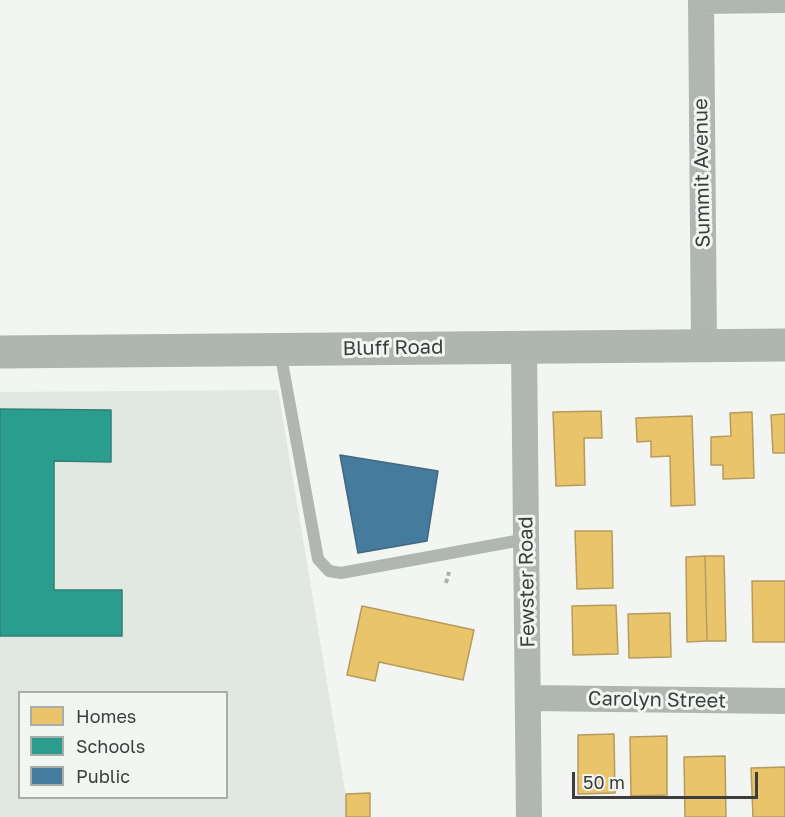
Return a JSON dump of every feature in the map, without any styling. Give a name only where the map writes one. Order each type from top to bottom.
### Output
[{"type":"main road","name":"Bluff Road","points":[[0,352],[785,345]]},
{"type":"street","points":[[701,0],[785,0]]},
{"type":"street","name":"Summit Avenue","points":[[701,0],[704,346]]},
{"type":"street","name":"Fewster Road","points":[[524,347],[530,817]]},
{"type":"street","name":"Carolyn Street","points":[[528,698],[785,701]]},
{"type":"lane","points":[[280,349],[318,559],[323,566],[334,573],[341,573],[527,539]]},
{"type":"shaded area","points":[[278,390],[345,790],[346,817],[0,817],[0,392]]},
{"type":"building: Homes","points":[[601,411],[602,438],[584,438],[585,485],[556,486],[553,412]]},
{"type":"building: Homes","points":[[752,412],[754,478],[723,479],[723,465],[711,465],[711,437],[731,436],[730,413]]},
{"type":"building: Homes","points":[[785,414],[785,453],[773,453],[771,415]]},
{"type":"building: Homes","points":[[692,416],[695,505],[671,506],[670,456],[651,457],[651,441],[637,442],[636,418]]},
{"type":"building: Homes","points":[[575,531],[612,531],[613,588],[577,589]]},
{"type":"building: Homes","points":[[705,556],[707,641],[687,642],[686,557]]},
{"type":"building: Homes","points":[[705,556],[724,556],[726,641],[707,641]]},
{"type":"building: Homes","points":[[752,581],[785,581],[785,642],[753,642]]},
{"type":"building: Homes","points":[[616,605],[618,654],[573,655],[572,606]]},
{"type":"building: Homes","points":[[362,606],[474,630],[463,680],[379,662],[375,681],[347,675]]},
{"type":"building: Homes","points":[[670,613],[671,657],[629,658],[628,614]]},
{"type":"building: Homes","points":[[614,734],[615,793],[578,794],[578,735]]},
{"type":"building: Homes","points":[[667,736],[667,795],[631,796],[630,737]]},
{"type":"building: Homes","points":[[725,756],[726,817],[685,817],[684,757]]},
{"type":"building: Homes","points":[[785,767],[785,817],[753,817],[751,768]]},
{"type":"building: Homes","points":[[370,793],[370,817],[346,817],[346,794]]},
{"type":"building: Schools","points":[[0,409],[111,410],[111,462],[54,461],[54,590],[122,590],[122,636],[0,636]]},
{"type":"building: Public","points":[[340,455],[438,471],[427,541],[358,553]]}]
